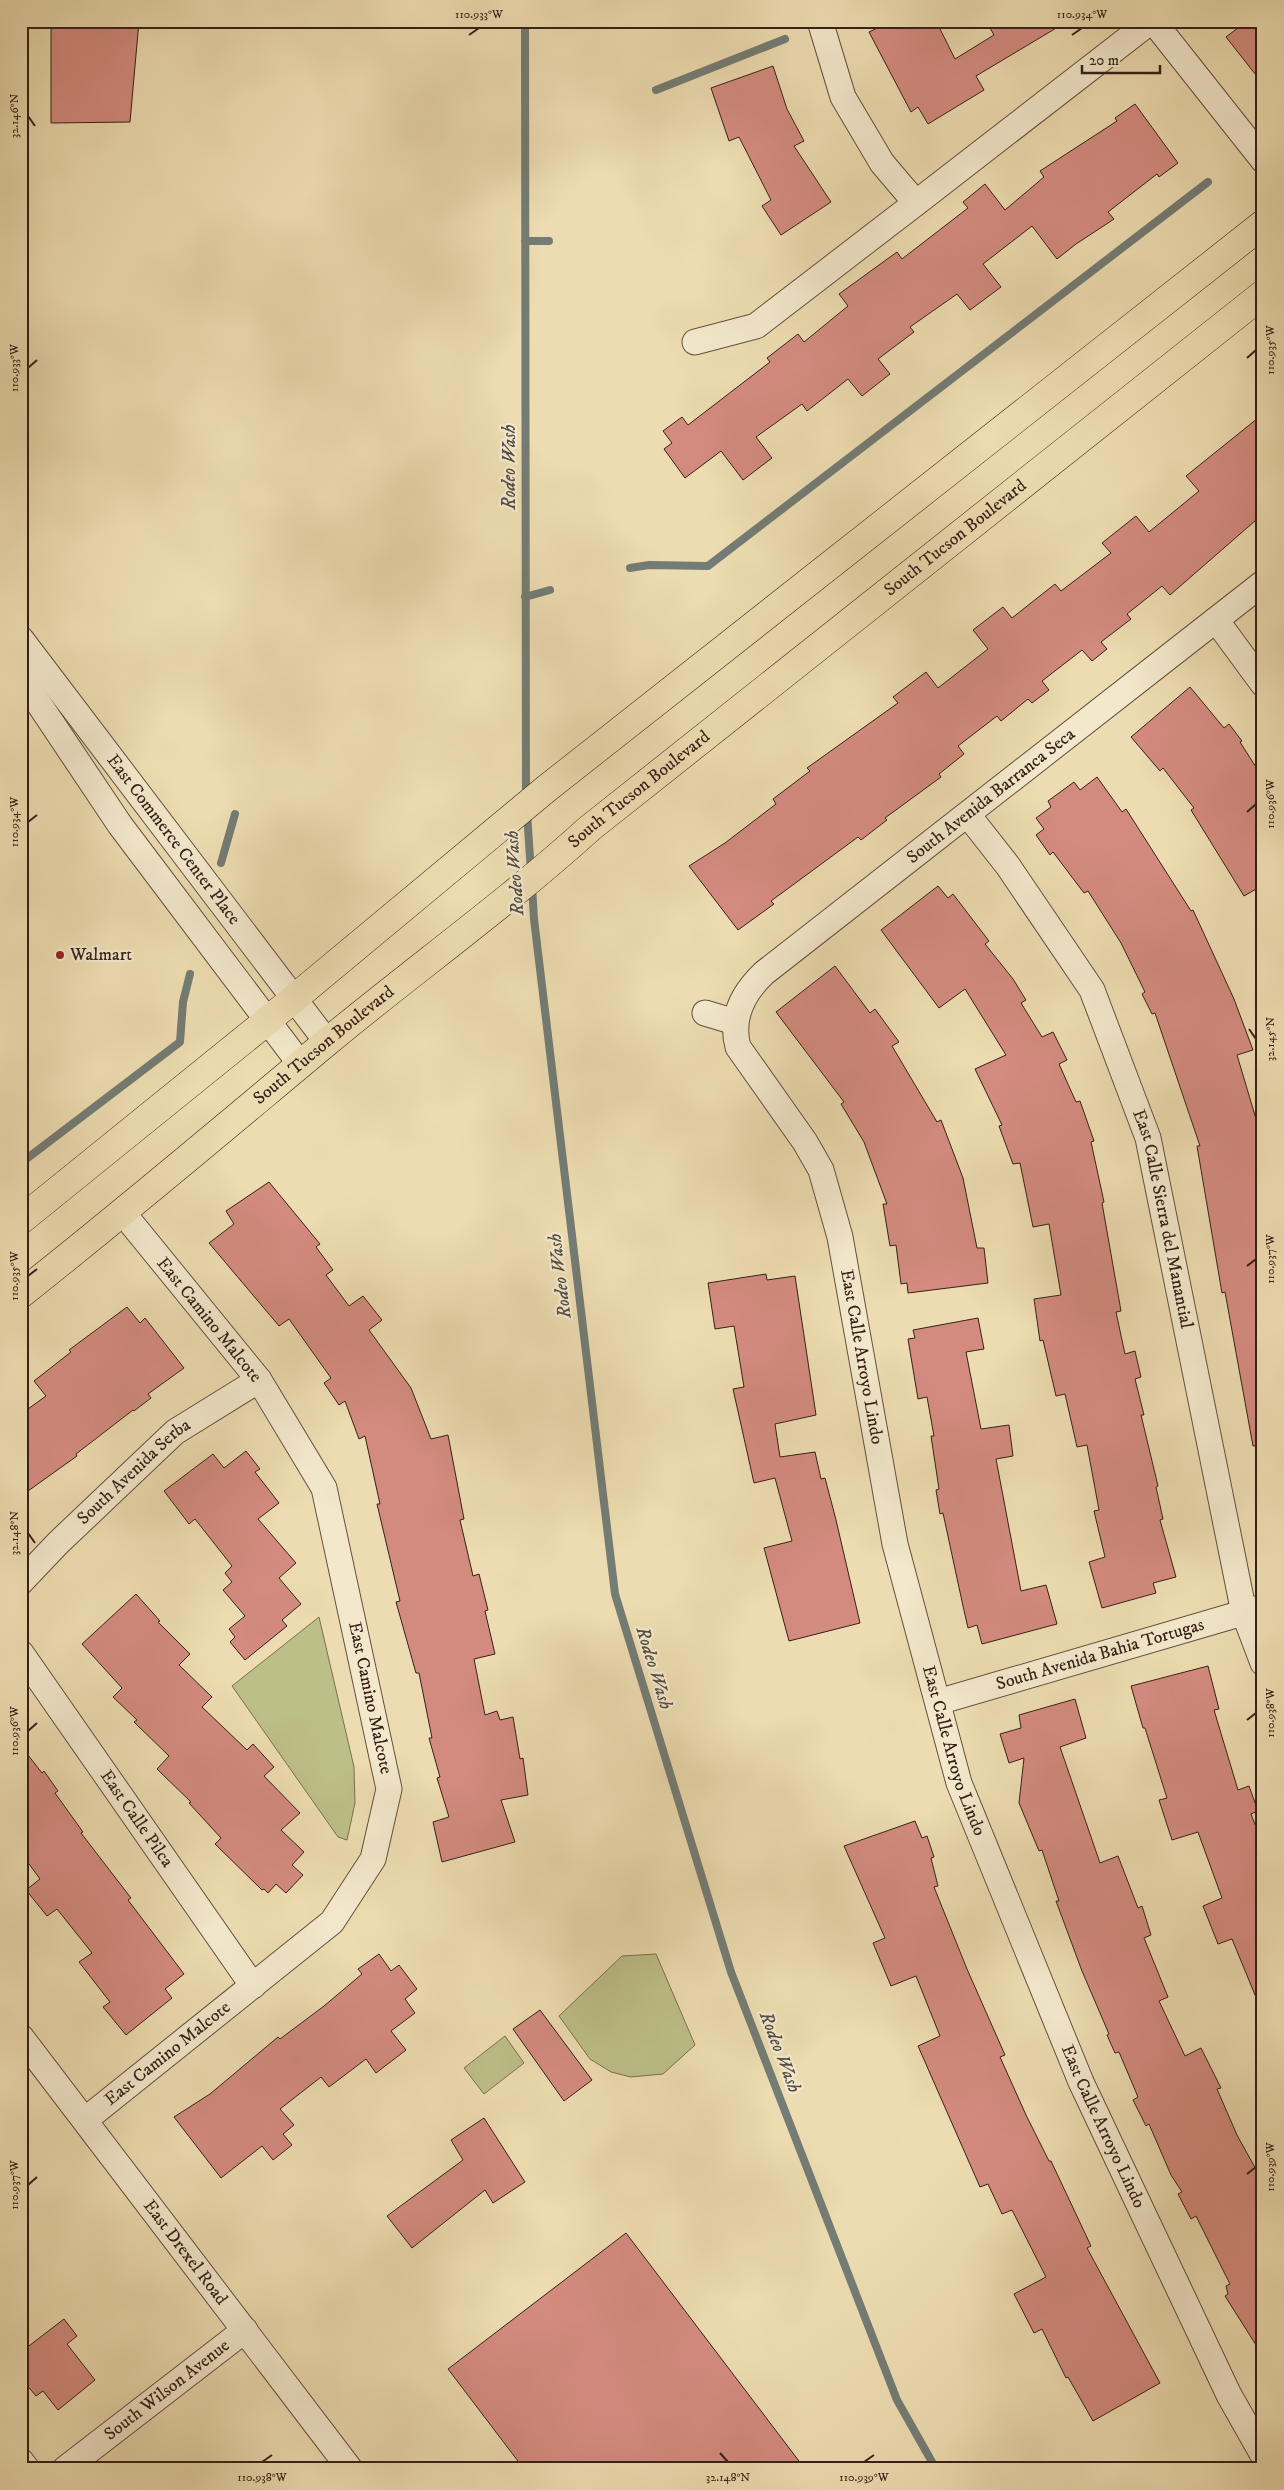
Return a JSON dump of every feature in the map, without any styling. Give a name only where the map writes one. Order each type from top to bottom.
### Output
[{"type":"main road","points":[[21,1220],[494,834],[546,788],[1263,224]]},
{"type":"main road","name":"South Tucson Boulevard","points":[[21,1294],[123,1213],[327,1042],[552,863],[598,822],[1263,294]]},
{"type":"street","points":[[820,21],[843,97],[882,163],[916,203]]},
{"type":"street","points":[[695,342],[756,326],[1152,21],[1263,160]]},
{"type":"street","name":"South Avenida Barranca Seca","points":[[735,1022],[748,988],[764,973],[1263,583]]},
{"type":"street","points":[[1216,620],[1263,684]]},
{"type":"street","name":"East Commerce Center Place","points":[[21,639],[327,1042]]},
{"type":"street","name":"East Commerce Center Place","points":[[21,677],[120,825],[266,1021],[301,1064]]},
{"type":"street","name":"East Calle Sierra del Manantial","points":[[968,815],[1008,866],[1092,990],[1148,1138],[1263,1662]]},
{"type":"street","points":[[705,1013],[735,1022]]},
{"type":"street","name":"East Calle Arroyo Lindo","points":[[735,1022],[734,1032],[738,1047],[805,1142],[821,1170],[840,1237],[896,1544],[959,1783],[1081,2082],[1229,2395],[1256,2428],[1263,2455]]},
{"type":"street","name":"East Camino Malcote","points":[[85,2120],[332,1922],[373,1859],[389,1789],[324,1488],[259,1380],[123,1213]]},
{"type":"street","name":"South Avenida Serba","points":[[21,1582],[58,1543],[175,1432],[259,1380]]},
{"type":"street","name":"South Avenida Bahia Tortugas","points":[[938,1702],[1253,1610]]},
{"type":"street","name":"East Calle Pilca","points":[[21,1653],[253,1986]]},
{"type":"street","name":"East Drexel Road","points":[[21,2037],[350,2469]]},
{"type":"street","name":"South Wilson Avenue","points":[[65,2469],[245,2330]]},
{"type":"street","points":[[21,2461],[27,2469]]},
{"type":"green space","points":[[319,1617],[354,1767],[355,1803],[347,1840],[338,1837],[232,1686]]},
{"type":"green space","points":[[656,1954],[695,2045],[663,2074],[631,2077],[611,2072],[590,2059],[559,2016],[622,1956]]},
{"type":"green space","points":[[505,2036],[524,2063],[484,2094],[464,2068]]},
{"type":"building","points":[[51,21],[139,21],[130,122],[51,123]]},
{"type":"building","points":[[892,21],[936,21],[955,59],[994,35],[986,21],[1068,21],[976,76],[984,90],[928,124],[918,107],[911,112],[869,32]]},
{"type":"building","points":[[1247,21],[1250,21],[1263,39],[1263,84],[1226,37]]},
{"type":"building","points":[[773,66],[787,109],[804,141],[794,146],[831,202],[781,235],[762,206],[771,200],[739,137],[729,141],[711,88]]},
{"type":"building","points":[[1135,104],[1178,163],[1159,177],[1157,174],[1108,212],[1114,219],[1057,259],[1032,226],[983,264],[1001,287],[970,310],[957,294],[910,327],[914,332],[878,359],[890,374],[862,396],[848,379],[807,411],[802,404],[756,437],[772,458],[743,480],[721,451],[685,478],[664,449],[672,443],[663,431],[682,417],[688,425],[770,362],[767,358],[798,334],[804,342],[848,306],[839,294],[897,252],[902,259],[968,208],[963,202],[985,184],[1005,210],[1044,177],[1040,171],[1117,121],[1115,118]]},
{"type":"building","points":[[1263,414],[1263,514],[1170,595],[1162,586],[1127,614],[1131,619],[1101,642],[1107,649],[1092,661],[1082,650],[1042,681],[1049,690],[1032,703],[1028,699],[1001,721],[997,716],[958,746],[964,754],[939,774],[941,777],[885,818],[887,820],[861,840],[858,837],[771,901],[774,904],[738,930],[689,866],[725,843],[776,804],[773,799],[810,771],[807,768],[898,703],[893,697],[926,672],[938,688],[988,649],[973,630],[1003,607],[1012,618],[1055,584],[1061,591],[1111,553],[1102,543],[1136,516],[1149,532],[1199,491],[1186,476]]},
{"type":"building","points":[[1190,687],[1224,728],[1229,724],[1242,741],[1240,742],[1263,778],[1263,885],[1244,896],[1191,810],[1194,808],[1163,768],[1160,771],[1131,737]]},
{"type":"building","points":[[1097,777],[1122,812],[1126,809],[1191,911],[1193,910],[1234,999],[1253,1050],[1237,1055],[1259,1129],[1263,1128],[1263,1445],[1253,1446],[1225,1292],[1222,1293],[1197,1146],[1200,1146],[1155,1013],[1152,1014],[1142,994],[1145,992],[1121,943],[1088,891],[1084,893],[1053,852],[1050,855],[1036,835],[1044,829],[1036,818],[1051,807],[1048,801],[1074,782],[1080,790]]},
{"type":"building","points":[[938,886],[948,898],[953,894],[989,941],[985,944],[1013,979],[1026,1000],[1021,1003],[1042,1037],[1053,1032],[1067,1060],[1059,1064],[1076,1102],[1080,1101],[1094,1141],[1091,1142],[1104,1202],[1102,1203],[1121,1311],[1116,1312],[1125,1354],[1135,1351],[1141,1377],[1135,1379],[1144,1415],[1141,1415],[1158,1486],[1156,1487],[1163,1519],[1160,1520],[1176,1577],[1153,1583],[1156,1593],[1102,1608],[1089,1562],[1105,1557],[1094,1511],[1099,1510],[1087,1445],[1077,1447],[1065,1394],[1056,1396],[1043,1340],[1040,1341],[1034,1299],[1061,1295],[1049,1224],[1033,1227],[1020,1163],[1013,1164],[999,1126],[1002,1125],[975,1069],[1006,1055],[965,989],[939,1008],[881,930]]},
{"type":"building","points":[[835,966],[870,1013],[875,1009],[899,1042],[892,1046],[937,1122],[941,1120],[963,1178],[977,1248],[984,1248],[988,1283],[908,1293],[907,1283],[901,1284],[896,1245],[890,1246],[883,1204],[887,1204],[864,1142],[841,1104],[844,1102],[776,1012]]},
{"type":"building","points":[[269,1182],[320,1244],[316,1247],[333,1270],[326,1275],[349,1306],[363,1296],[382,1320],[369,1330],[411,1388],[431,1439],[448,1435],[464,1519],[460,1520],[473,1576],[479,1574],[488,1610],[485,1611],[495,1654],[474,1659],[485,1715],[497,1711],[500,1720],[513,1717],[520,1759],[523,1758],[528,1795],[501,1800],[515,1842],[442,1862],[433,1822],[449,1817],[437,1778],[440,1777],[429,1738],[432,1738],[419,1673],[416,1673],[396,1602],[400,1601],[377,1504],[380,1504],[365,1436],[359,1439],[345,1401],[339,1405],[324,1383],[331,1378],[289,1319],[279,1326],[209,1243],[234,1224],[226,1211]]},
{"type":"building","points":[[766,1274],[767,1280],[795,1276],[816,1415],[775,1424],[780,1457],[815,1452],[821,1479],[825,1478],[860,1623],[789,1641],[764,1548],[792,1541],[775,1478],[754,1483],[733,1389],[744,1387],[734,1326],[715,1329],[708,1283]]},
{"type":"building","points":[[127,1307],[140,1323],[145,1318],[184,1368],[148,1394],[151,1398],[76,1454],[77,1456],[21,1496],[21,1414],[46,1396],[34,1381],[71,1352],[69,1350]]},
{"type":"building","points":[[978,1318],[984,1349],[966,1352],[981,1429],[1009,1425],[1013,1456],[996,1459],[1021,1591],[1046,1585],[1057,1624],[982,1644],[977,1625],[968,1628],[943,1513],[940,1514],[936,1490],[939,1489],[931,1436],[934,1436],[927,1397],[918,1399],[908,1339],[915,1338],[913,1330]]},
{"type":"building","points":[[246,1451],[260,1469],[255,1472],[279,1503],[258,1519],[296,1563],[279,1578],[301,1604],[282,1620],[287,1626],[245,1660],[230,1642],[235,1637],[229,1629],[245,1616],[223,1590],[232,1582],[225,1573],[232,1566],[195,1519],[189,1524],[164,1491],[213,1454],[224,1468]]},
{"type":"building","points":[[136,1594],[160,1621],[158,1622],[190,1654],[179,1665],[212,1697],[202,1707],[247,1750],[253,1744],[274,1767],[264,1776],[300,1813],[281,1830],[304,1852],[292,1865],[303,1875],[286,1893],[276,1884],[268,1893],[264,1889],[262,1890],[215,1844],[221,1838],[189,1803],[191,1802],[157,1769],[169,1756],[134,1722],[137,1720],[113,1697],[122,1688],[82,1644]]},
{"type":"building","points":[[1208,1666],[1219,1709],[1214,1710],[1238,1790],[1249,1786],[1258,1811],[1251,1814],[1263,1845],[1262,2012],[1232,1939],[1218,1944],[1203,1906],[1222,1898],[1198,1832],[1172,1840],[1159,1800],[1167,1798],[1131,1686]]},
{"type":"building","points":[[1075,1699],[1086,1738],[1060,1747],[1100,1863],[1118,1856],[1138,1908],[1142,1906],[1151,1935],[1144,1938],[1168,1997],[1159,2001],[1185,2056],[1201,2048],[1221,2088],[1217,2089],[1237,2135],[1263,2182],[1263,2356],[1225,2296],[1228,2294],[1226,2286],[1230,2284],[1196,2216],[1191,2219],[1178,2194],[1182,2192],[1171,2175],[1149,2124],[1146,2126],[1133,2100],[1138,2097],[1119,2052],[1115,2053],[1107,2035],[1109,2034],[1082,1971],[1056,1901],[1059,1901],[1042,1850],[1039,1851],[1019,1803],[1024,1758],[1009,1763],[1000,1734],[1021,1728],[1019,1715]]},
{"type":"building","points":[[21,1746],[42,1773],[44,1771],[58,1791],[55,1793],[83,1832],[81,1833],[131,1898],[128,1900],[184,1974],[165,1989],[172,1998],[126,2035],[103,2007],[110,2002],[79,1962],[92,1953],[57,1909],[47,1916],[26,1890],[40,1879],[21,1853]]},
{"type":"building","points":[[915,1821],[922,1838],[927,1836],[934,1857],[931,1858],[938,1886],[934,1887],[967,1969],[1005,2055],[1000,2057],[1026,2115],[1049,2161],[1051,2161],[1091,2246],[1087,2248],[1160,2383],[1093,2421],[1068,2377],[1066,2378],[1042,2329],[1034,2333],[1014,2294],[1046,2277],[1012,2210],[1002,2214],[988,2184],[980,2187],[918,2046],[940,2036],[916,1976],[891,1986],[873,1943],[885,1938],[844,1846]]},
{"type":"building","points":[[379,1954],[391,1971],[399,1965],[417,1989],[405,1999],[415,2013],[391,2031],[406,2050],[376,2073],[366,2059],[329,2087],[321,2077],[280,2109],[294,2125],[283,2134],[292,2145],[273,2160],[262,2146],[221,2178],[174,2117],[210,2094],[278,2037],[280,2039],[324,2006],[362,1974],[358,1969]]},
{"type":"building","points":[[540,2010],[592,2080],[564,2101],[513,2029]]},
{"type":"building","points":[[484,2118],[525,2182],[493,2203],[485,2190],[412,2248],[387,2216],[463,2160],[451,2140]]},
{"type":"building","points":[[626,2233],[805,2469],[524,2469],[448,2369]]},
{"type":"building","points":[[64,2319],[77,2336],[67,2344],[95,2380],[58,2410],[43,2391],[36,2396],[21,2378],[21,2352]]},
{"type":"waterway","name":"Rodeo Wash","points":[[525,21],[526,797]]},
{"type":"waterway","points":[[656,90],[785,39]]},
{"type":"waterway","points":[[630,568],[649,565],[708,566],[1208,182]]},
{"type":"waterway","points":[[525,241],[549,241]]},
{"type":"waterway","points":[[525,597],[550,590]]},
{"type":"waterway","name":"Rodeo Wash","points":[[527,813],[531,872]]},
{"type":"waterway","points":[[221,863],[235,814]]},
{"type":"waterway","name":"Rodeo Wash","points":[[532,886],[534,919],[615,1594],[731,1972],[897,2400],[936,2469]]},
{"type":"waterway","points":[[21,1163],[180,1042],[183,1002],[190,974]]},
{"type":"place","name":"Walmart","points":[[60,955]]}]
